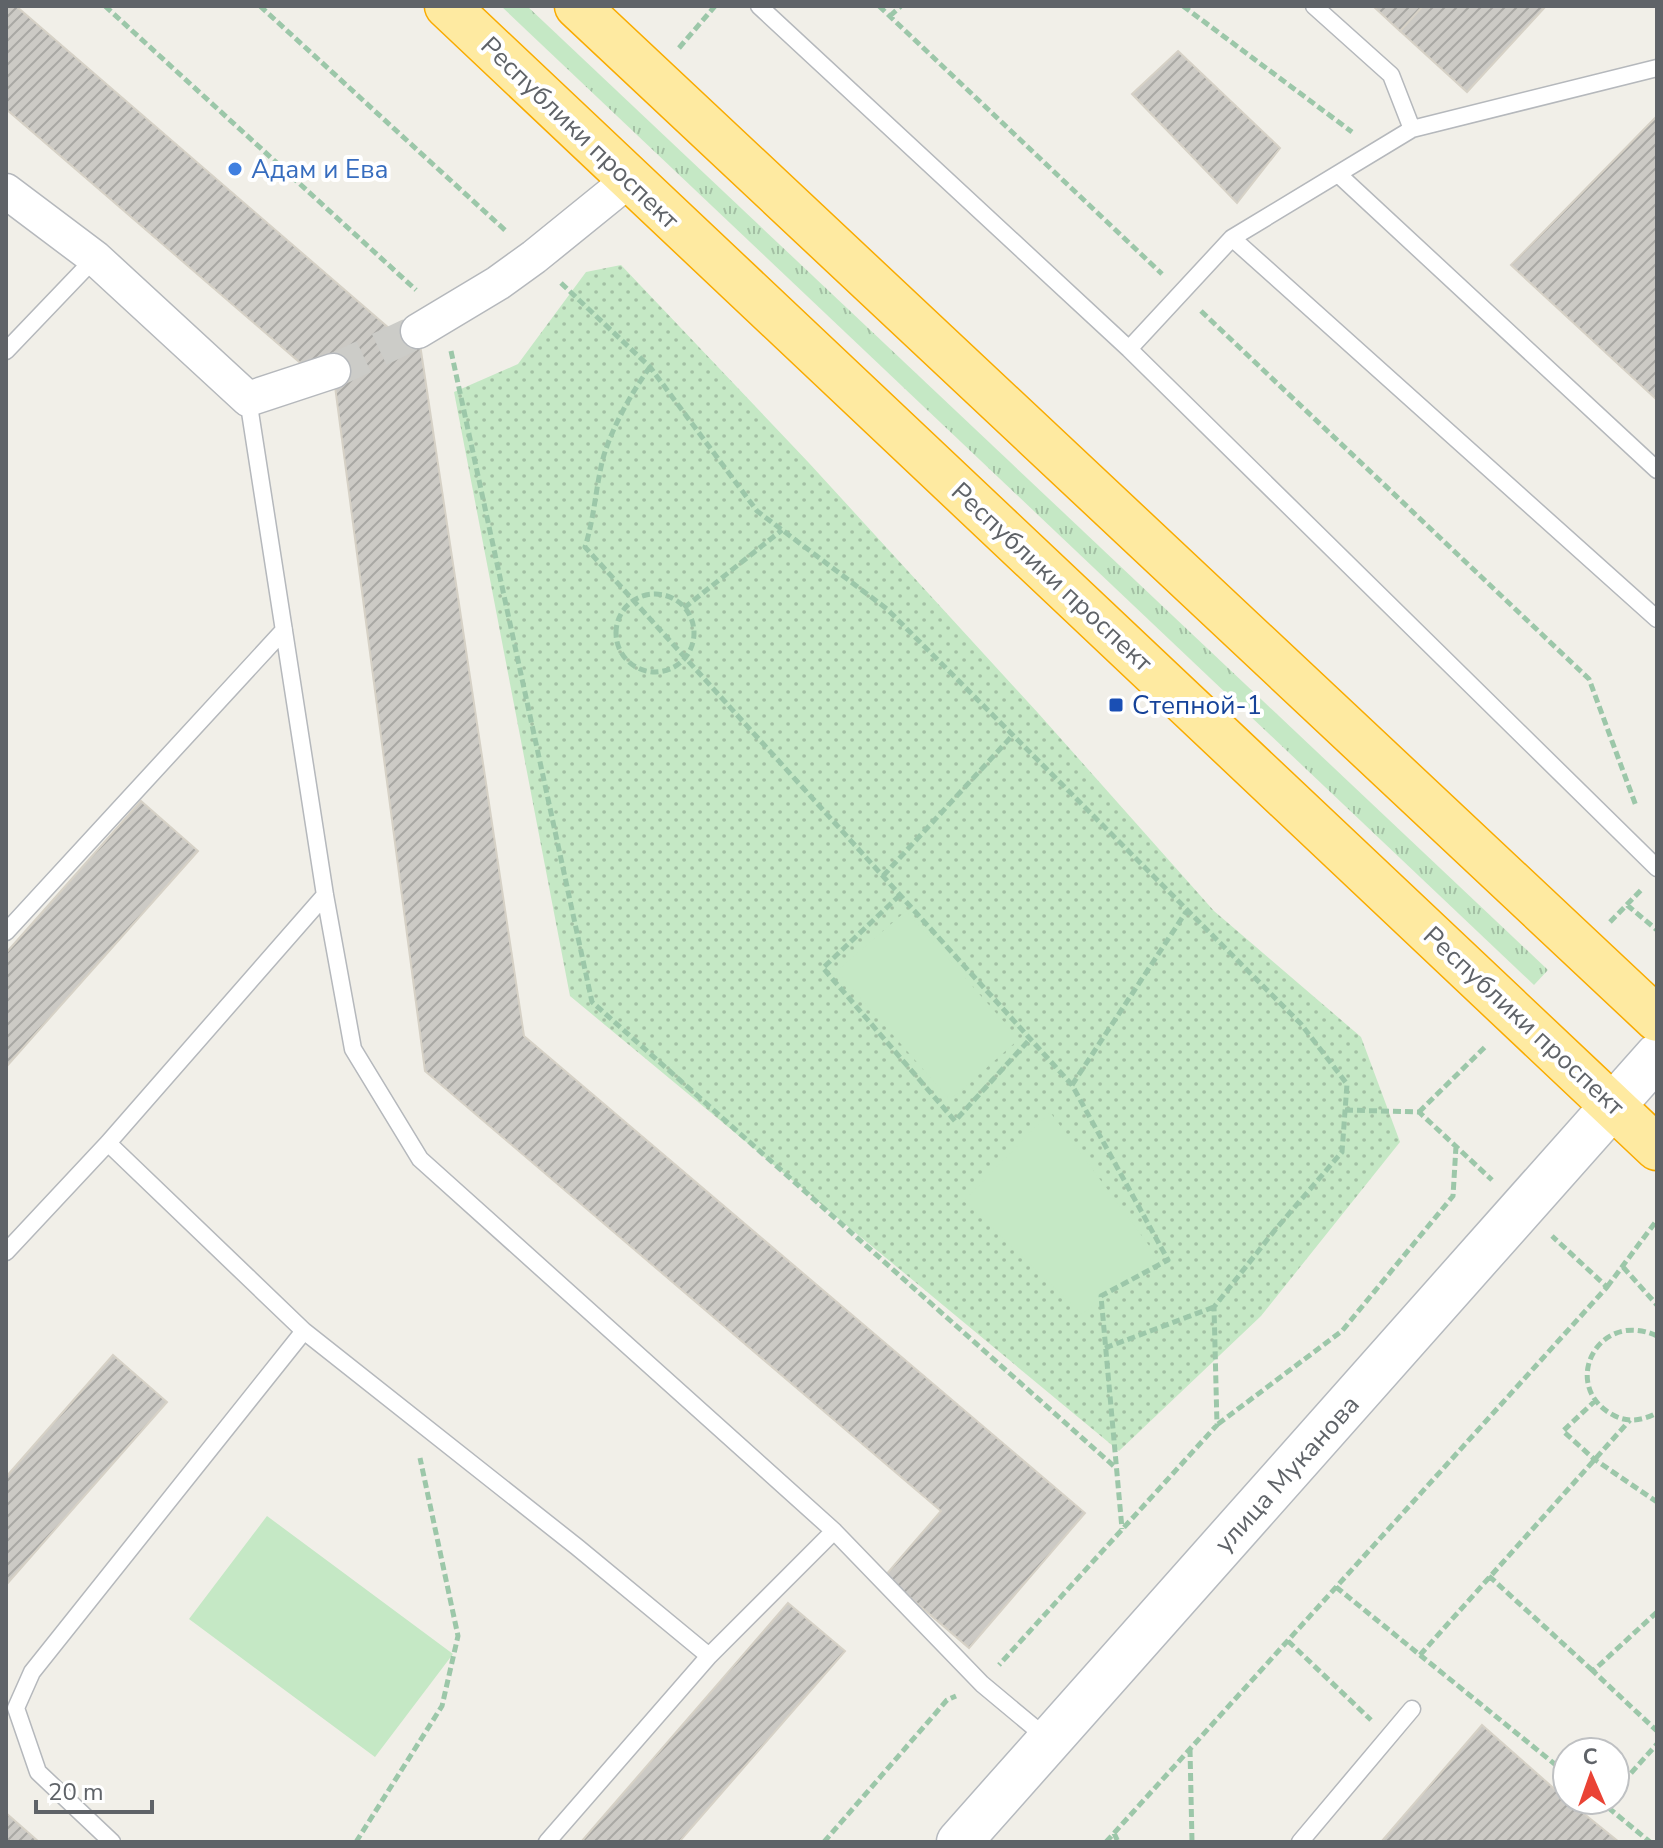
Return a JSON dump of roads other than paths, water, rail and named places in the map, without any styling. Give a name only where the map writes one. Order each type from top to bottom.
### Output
[{"type":"highway","name":"Республики проспект","points":[[447,6],[1657,1148]]},
{"type":"highway","points":[[577,6],[1657,1019]]},
{"type":"main road","name":"улица Муканова","points":[[959,1842],[1657,1056]]},
{"type":"street","points":[[431,324],[534,257],[629,180]]},
{"type":"street","points":[[6,191],[95,258],[248,399],[333,371]]},
{"type":"lane","points":[[759,6],[1129,349],[1657,868]]},
{"type":"lane","points":[[1314,6],[1391,75],[1412,129]]},
{"type":"lane","points":[[1129,349],[1232,238],[1412,129],[1657,68]]},
{"type":"lane","points":[[1338,174],[1657,470]]},
{"type":"lane","points":[[1232,238],[1657,619]]},
{"type":"lane","points":[[6,351],[95,258]]},
{"type":"lane","points":[[248,399],[325,895],[353,1049],[420,1159],[834,1531],[982,1684],[1049,1740]]},
{"type":"lane","points":[[6,932],[284,630]]},
{"type":"lane","points":[[6,1252],[108,1143],[325,895]]},
{"type":"lane","points":[[108,1143],[304,1331],[709,1656]]},
{"type":"lane","points":[[112,1842],[38,1772],[16,1708],[32,1672],[304,1331]]},
{"type":"lane","points":[[547,1842],[709,1656],[834,1531]]},
{"type":"lane","points":[[1300,1842],[1412,1709]]},
{"type":"tunnel","points":[[333,371],[418,331]]},
{"type":"place","name":"Адам и Ева","points":[[235,169]]},
{"type":"place","name":"Степной-1","points":[[1116,705]]}]
